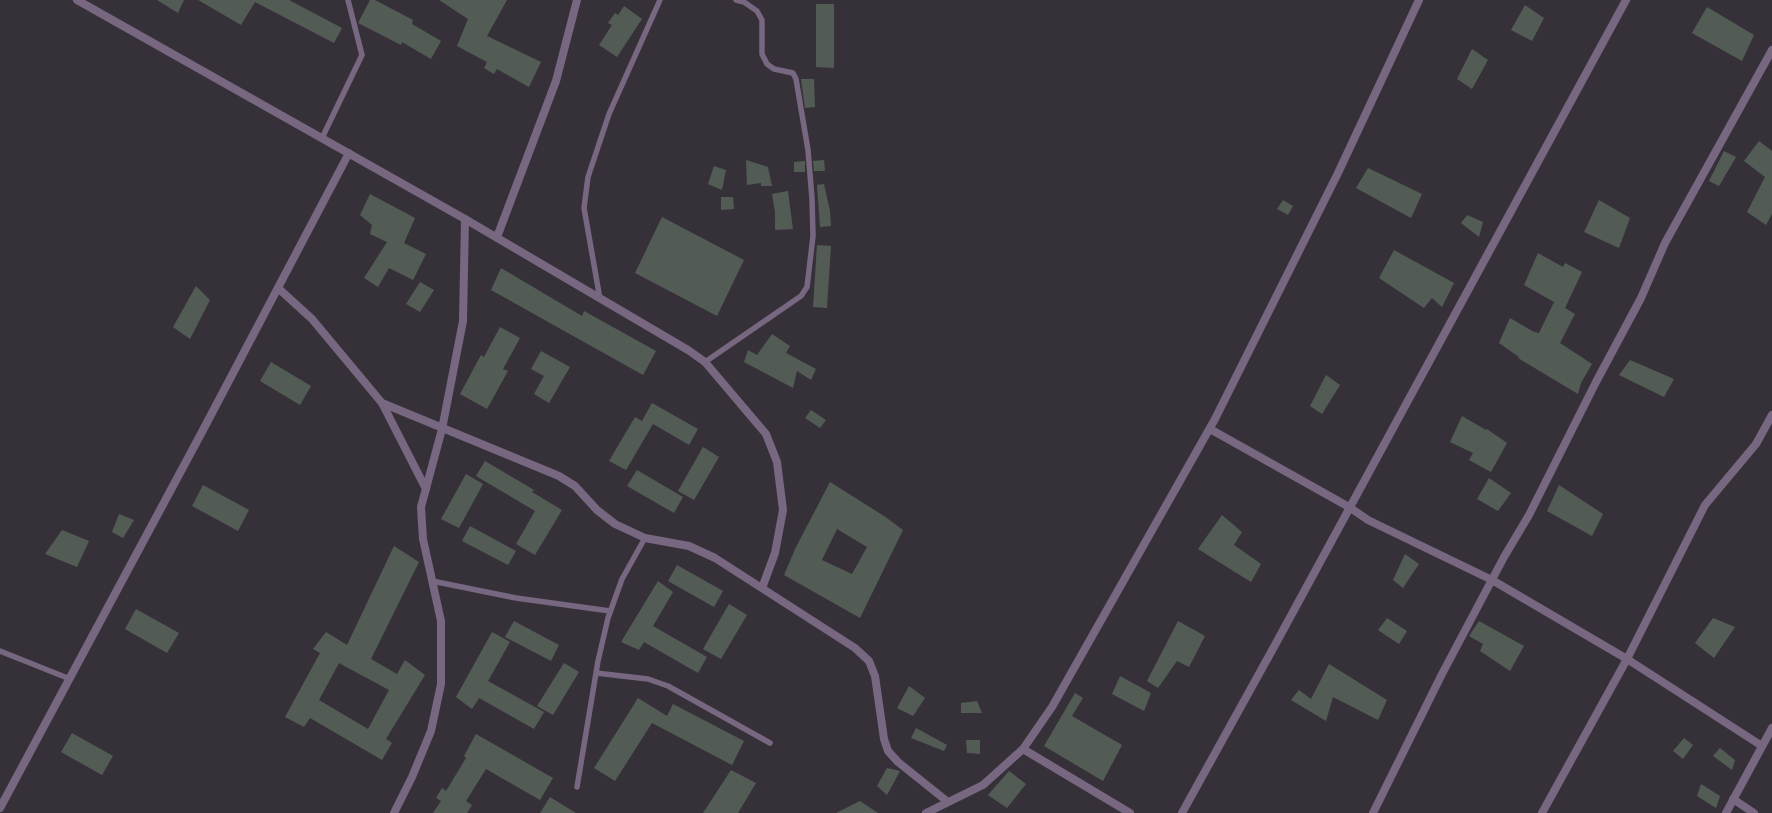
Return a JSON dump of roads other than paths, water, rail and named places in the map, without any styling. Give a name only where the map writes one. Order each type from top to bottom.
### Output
[{"type":"street","points":[[77,0],[497,237],[688,350],[705,362],[766,434],[777,462],[783,510],[775,553],[762,588]]},
{"type":"street","points":[[497,237],[556,81],[577,0]]},
{"type":"street","points":[[926,813],[983,785],[1023,749],[1052,707],[1210,429],[1338,173],[1419,0]]},
{"type":"street","points":[[1182,813],[1626,0]]},
{"type":"street","points":[[1373,813],[1492,580],[1529,514],[1596,382],[1641,298],[1665,243],[1772,50]]},
{"type":"street","points":[[0,808],[349,153]]},
{"type":"street","points":[[394,813],[412,777],[431,731],[441,684],[441,621],[423,540],[421,507],[442,429],[463,321],[465,219]]},
{"type":"street","points":[[278,288],[312,319],[382,404],[426,489]]},
{"type":"street","points":[[382,404],[516,457],[559,476],[575,486],[597,510],[615,524],[645,538],[689,546],[715,558],[855,648],[869,661],[875,676],[884,739],[888,751],[898,762],[948,802]]},
{"type":"street","points":[[1542,813],[1627,659],[1706,505],[1756,444],[1772,415]]},
{"type":"street","points":[[1210,429],[1349,507],[1368,520],[1492,580],[1627,659],[1762,746]]},
{"type":"street","points":[[1726,813],[1772,728]]},
{"type":"street","points":[[1023,749],[1130,813]]},
{"type":"street","points":[[1733,799],[1754,813]]},
{"type":"lane","points":[[322,138],[362,55],[348,0]]},
{"type":"lane","points":[[600,299],[584,208],[588,177],[609,114],[660,0]]},
{"type":"lane","points":[[705,362],[801,296],[807,287],[813,236],[808,150],[796,79],[793,73],[774,69],[767,64],[762,54],[762,20],[757,11],[744,2],[736,0]]},
{"type":"lane","points":[[577,787],[596,673],[610,611],[622,579],[645,538]]},
{"type":"lane","points":[[432,581],[516,598],[610,611]]},
{"type":"lane","points":[[0,651],[70,679]]},
{"type":"lane","points":[[596,673],[648,679],[668,686],[770,743]]}]
